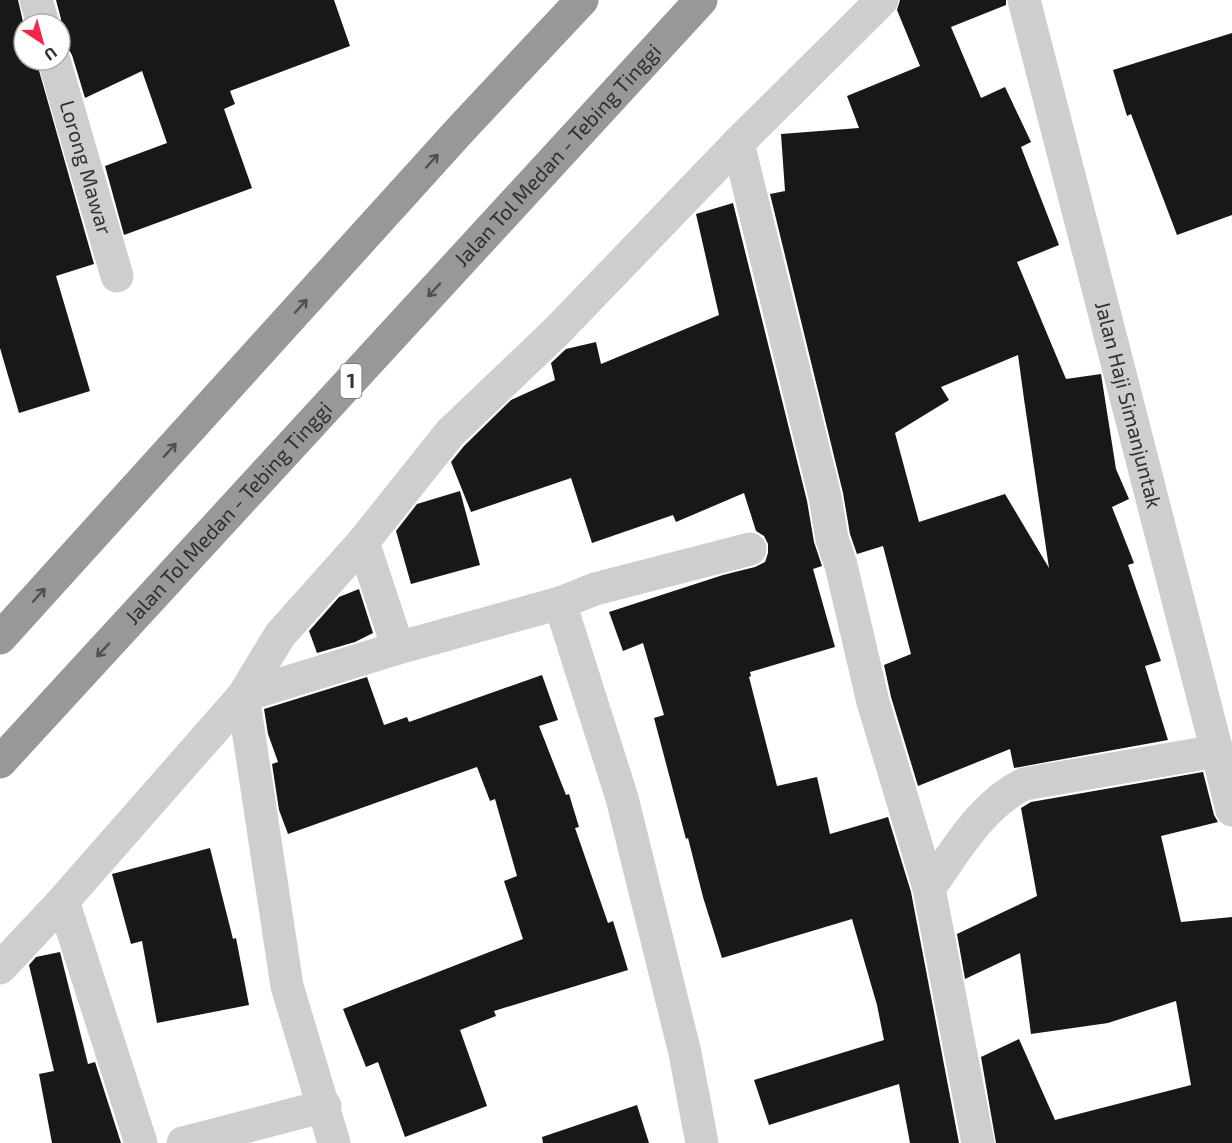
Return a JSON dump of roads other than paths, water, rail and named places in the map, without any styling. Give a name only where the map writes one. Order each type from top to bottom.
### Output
[{"type":"highway","points":[[462,128],[550,0]]},
{"type":"highway","points":[[0,638],[462,128],[582,0]]},
{"type":"highway","name":"Jalan Tol Medan - Tebing Tinggi","points":[[0,762],[701,0]]},
{"type":"street","points":[[0,968],[63,901],[243,696],[280,635],[363,542],[450,433],[556,332],[738,143],[882,0]]},
{"type":"street","name":"Jalan Haji Simanjuntak","points":[[1024,0],[1232,810]]},
{"type":"street","name":"Lorong Mawar","points":[[58,72],[117,276]]},
{"type":"street","points":[[738,143],[873,702],[929,888],[978,1143]]},
{"type":"street","points":[[363,542],[398,648]]},
{"type":"street","points":[[243,696],[398,648],[560,603],[595,589],[750,549]]},
{"type":"street","points":[[560,603],[622,798],[685,1053],[702,1143]]},
{"type":"street","points":[[243,696],[286,986],[325,1106],[334,1143]]},
{"type":"street","points":[[929,888],[984,813],[997,800],[1024,784],[1217,751]]},
{"type":"street","points":[[63,901],[141,1143]]},
{"type":"street","points":[[183,1143],[325,1106]]}]
